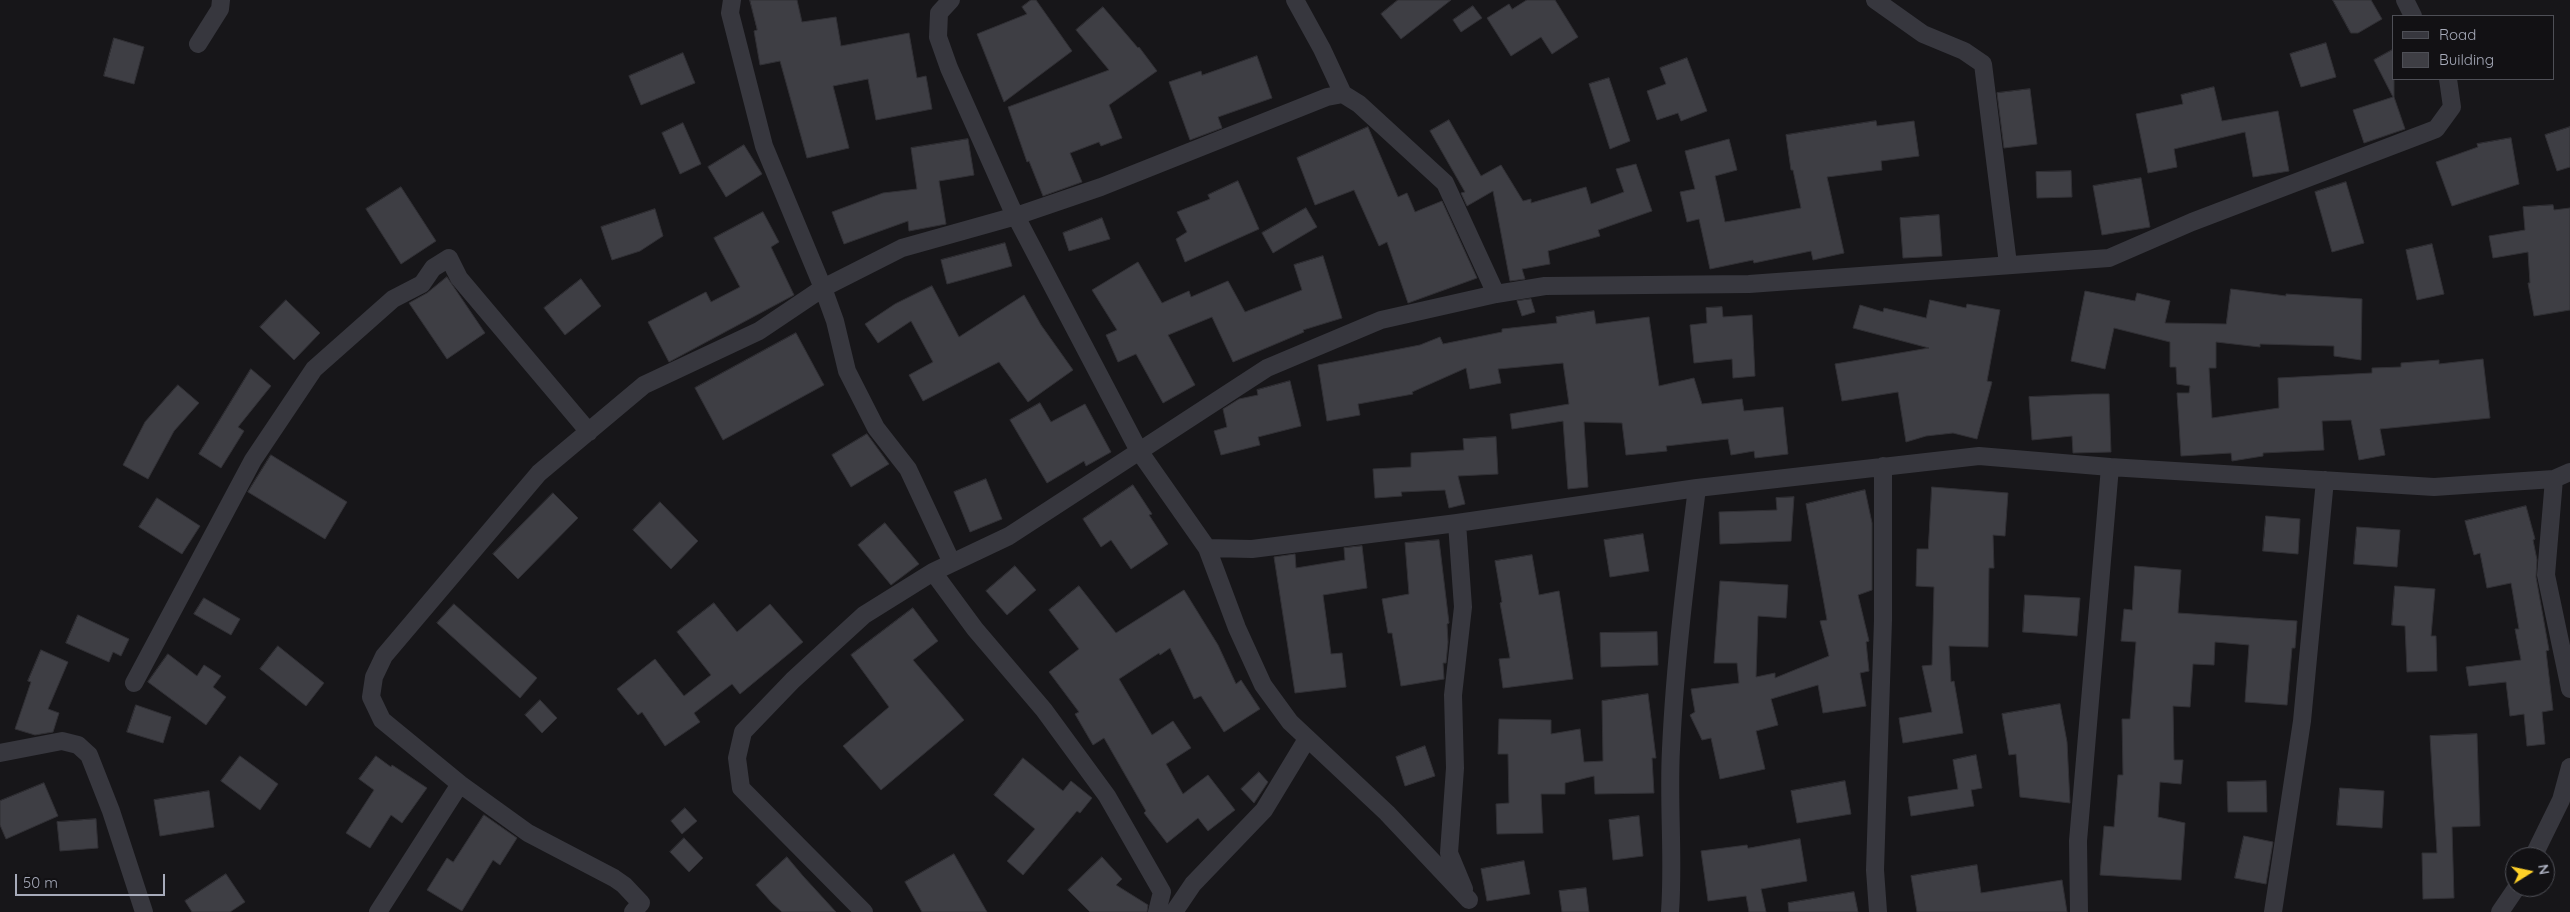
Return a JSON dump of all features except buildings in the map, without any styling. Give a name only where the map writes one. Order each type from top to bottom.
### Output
[{"type":"street","points":[[198,44],[220,9],[221,0]]},
{"type":"street","points":[[732,0],[730,13],[764,146],[823,288],[835,321],[847,371],[876,428],[908,469],[952,563]]},
{"type":"street","points":[[951,0],[938,13],[938,37],[948,68],[1016,216],[1138,451],[1207,548],[1237,628],[1263,685],[1290,722],[1386,813],[1470,906]]},
{"type":"street","points":[[1295,0],[1322,49],[1343,94],[1359,104],[1445,183],[1496,294]]},
{"type":"street","points":[[1875,0],[1923,34],[1964,51],[1983,64],[2008,264]]},
{"type":"street","points":[[2405,0],[2412,15]]},
{"type":"street","points":[[864,912],[741,788],[737,758],[743,732],[793,680],[864,615],[933,572],[1009,536],[1267,368],[1381,320],[1496,294],[1545,286],[1749,284],[2109,258],[2192,222],[2436,129],[2452,107],[2448,80]]},
{"type":"street","points":[[633,912],[640,903],[624,885],[528,833],[460,784],[382,720],[371,697],[374,677],[384,656],[539,473],[644,386],[759,330],[823,288],[902,248],[1016,216],[1102,187],[1327,97],[1343,94]]},
{"type":"street","points":[[134,683],[253,460],[314,369],[393,299],[422,284],[433,268],[448,258],[458,278],[589,432]]},
{"type":"street","points":[[1207,548],[1252,549],[1457,523],[1697,488],[1979,456],[2110,467],[2434,487],[2562,476],[2546,575],[2570,689]]},
{"type":"street","points":[[1878,912],[1875,870],[1883,620],[1883,466]]},
{"type":"street","points":[[2080,912],[2078,841],[2110,467]]},
{"type":"street","points":[[2273,912],[2302,721],[2325,480]]},
{"type":"street","points":[[1670,912],[1672,880],[1671,750],[1681,616],[1697,488]]},
{"type":"street","points":[[1457,523],[1463,607],[1453,695],[1455,768],[1449,853],[1470,906]]},
{"type":"street","points":[[933,572],[975,629],[1044,710],[1107,796],[1162,892],[1157,912]]},
{"type":"street","points":[[1174,912],[1193,884],[1264,810],[1307,739]]},
{"type":"street","points":[[0,753],[62,741],[78,745],[89,756],[111,810],[144,912]]},
{"type":"street","points":[[2538,847],[2561,800],[2570,767]]},
{"type":"street","points":[[378,912],[460,784]]},
{"type":"street","points":[[2500,912],[2510,897]]}]
